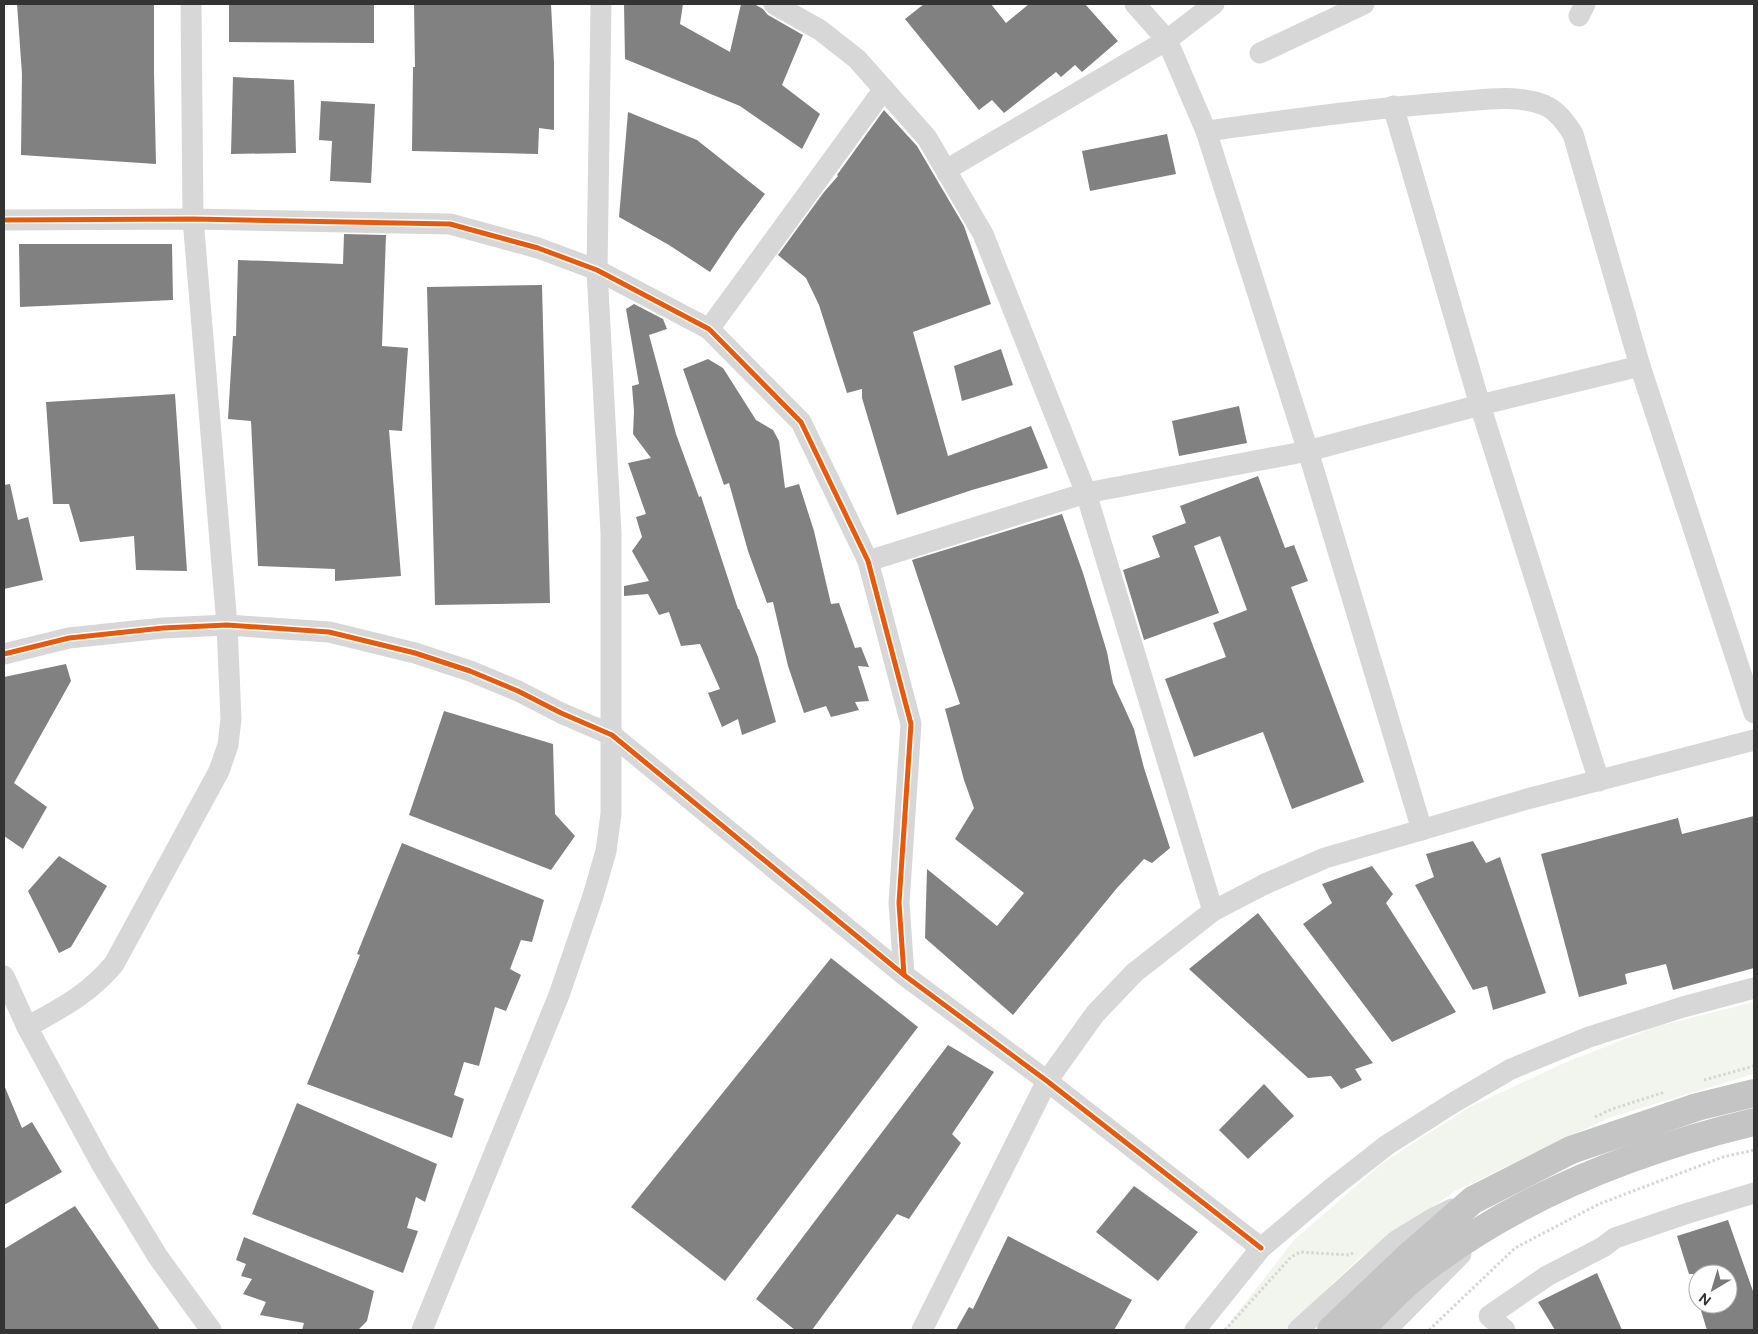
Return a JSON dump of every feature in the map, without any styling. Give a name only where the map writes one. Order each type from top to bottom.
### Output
[{"type":"highway","points":[[1331,1330],[1409,1256],[1473,1200],[1571,1150],[1697,1107],[1754,1093]]},
{"type":"highway","points":[[1360,1330],[1421,1272],[1452,1248],[1536,1200],[1624,1162],[1703,1134],[1754,1122]]},
{"type":"street","points":[[27,1027],[78,998],[99,981],[114,964],[219,771],[228,745],[230,719],[227,625],[193,219],[191,4]]},
{"type":"street","points":[[422,1330],[559,995],[593,896],[606,851],[611,814],[611,533],[597,270],[601,4]]},
{"type":"street","points":[[774,4],[820,30],[856,59],[884,89],[927,138],[983,234],[1086,492],[1213,911]]},
{"type":"street","points":[[1135,4],[1167,40],[1206,132],[1308,451],[1422,830]]},
{"type":"street","points":[[946,170],[1167,40],[1214,4]]},
{"type":"street","points":[[1260,53],[1364,4]]},
{"type":"street","points":[[709,329],[884,89]]},
{"type":"street","points":[[1206,132],[1393,106],[1499,99],[1523,100],[1545,105],[1563,119],[1573,134],[1640,366],[1754,712]]},
{"type":"street","points":[[1393,106],[1480,405],[1599,781]]},
{"type":"street","points":[[4,220],[193,219],[450,224],[538,248],[597,270],[709,329],[801,422],[868,561],[911,724],[899,903],[904,975]]},
{"type":"street","points":[[868,561],[1086,492],[1308,451],[1480,405],[1640,366]]},
{"type":"street","points":[[4,654],[69,638],[163,628],[227,625],[329,632],[415,653],[470,671],[612,735],[904,975],[1047,1081],[1261,1248]]},
{"type":"street","points":[[922,1330],[1047,1081],[1095,1014],[1134,972],[1213,911],[1265,884],[1325,858],[1528,799],[1754,740]]},
{"type":"street","points":[[4,976],[27,1027],[102,1165],[158,1257],[211,1330]]},
{"type":"street","points":[[1195,1330],[1261,1248],[1332,1188],[1387,1145],[1453,1103],[1511,1069],[1589,1037],[1683,1007],[1754,988]]},
{"type":"street","points":[[1505,1330],[1489,1316],[1547,1276],[1603,1247],[1615,1238],[1682,1215],[1753,1197]]},
{"type":"street","points":[[1298,1330],[1396,1241],[1432,1219],[1473,1200]]},
{"type":"street","points":[[1386,1330],[1491,1225]]},
{"type":"path","points":[[1429,1330],[1515,1248],[1599,1204],[1723,1158],[1754,1150]]},
{"type":"shaded area","points":[[1754,1002],[1754,1074],[1611,1117],[1455,1191],[1361,1257],[1333,1283],[1289,1330],[1224,1330],[1295,1239],[1384,1162],[1470,1107],[1562,1064],[1655,1027]]},
{"type":"building","points":[[17,4],[154,4],[156,164],[21,155],[22,74]]},
{"type":"building","points":[[229,4],[374,4],[374,43],[229,42]]},
{"type":"building","points":[[414,4],[551,4],[554,63],[554,130],[539,128],[538,154],[412,151],[413,67],[415,67]]},
{"type":"building","points":[[624,4],[683,4],[680,24],[730,52],[741,4],[754,4],[763,9],[768,15],[803,35],[782,85],[820,114],[802,149],[740,106],[625,59]]},
{"type":"building","points":[[924,4],[991,4],[1006,23],[1029,4],[1085,4],[1118,41],[1082,72],[1075,65],[1061,77],[1056,72],[1004,113],[992,100],[979,110],[905,19]]},
{"type":"building","points":[[233,77],[294,80],[296,153],[231,154]]},
{"type":"building","points":[[321,101],[375,104],[371,183],[330,181],[332,141],[319,140]]},
{"type":"building","points":[[884,110],[917,146],[964,226],[991,304],[913,332],[948,456],[1031,426],[1048,468],[972,490],[897,515],[862,398],[862,389],[847,393],[819,305],[806,278],[778,255],[838,176]]},
{"type":"building","points":[[628,112],[697,140],[765,194],[710,272],[669,245],[619,217]]},
{"type":"building","points":[[1167,134],[1176,174],[1090,191],[1082,151]]},
{"type":"building","points":[[344,234],[386,235],[382,346],[408,348],[402,431],[389,430],[401,576],[335,581],[335,569],[258,566],[251,421],[228,419],[233,336],[236,336],[238,260],[343,264]]},
{"type":"building","points":[[19,244],[172,244],[173,300],[20,307]]},
{"type":"building","points":[[542,285],[550,603],[435,605],[427,287]]},
{"type":"building","points":[[634,304],[663,319],[667,329],[649,335],[676,434],[699,497],[701,496],[738,609],[758,657],[776,722],[742,735],[738,719],[722,727],[708,693],[720,689],[700,644],[681,646],[669,612],[659,615],[648,594],[624,596],[624,586],[649,581],[632,551],[642,537],[636,517],[646,514],[628,463],[651,458],[633,434],[632,386],[639,384],[626,309]]},
{"type":"building","points":[[1001,349],[1013,385],[962,401],[954,366]]},
{"type":"building","points":[[708,359],[723,368],[756,420],[773,430],[779,441],[785,488],[799,484],[814,531],[831,604],[839,603],[855,648],[861,647],[869,667],[858,666],[869,701],[855,702],[859,710],[831,717],[826,706],[804,713],[788,666],[773,602],[767,603],[748,551],[729,483],[724,485],[683,369]]},
{"type":"building","points":[[175,394],[187,571],[136,570],[134,536],[80,542],[69,504],[53,504],[46,402]]},
{"type":"building","points":[[1239,406],[1247,443],[1179,456],[1172,421]]},
{"type":"building","points":[[1258,476],[1285,548],[1294,545],[1308,581],[1291,587],[1364,782],[1292,809],[1263,732],[1194,757],[1165,679],[1226,657],[1213,623],[1247,610],[1220,536],[1194,546],[1219,613],[1144,640],[1123,570],[1160,557],[1152,536],[1186,523],[1180,506]]},
{"type":"building","points":[[10,484],[18,520],[28,517],[43,580],[4,589],[4,485]]},
{"type":"building","points":[[1062,514],[1083,573],[1107,652],[1113,683],[1134,729],[1144,768],[1170,848],[1152,863],[1144,859],[1117,888],[1013,1015],[925,938],[927,869],[997,926],[1024,893],[955,839],[974,808],[964,780],[945,709],[960,704],[912,560]]},
{"type":"building","points":[[66,664],[71,681],[14,783],[47,807],[23,849],[4,836],[4,677]]},
{"type":"building","points":[[444,711],[553,744],[555,814],[575,836],[551,870],[409,815]]},
{"type":"building","points":[[1754,816],[1754,968],[1673,990],[1666,964],[1625,974],[1627,984],[1579,997],[1541,854],[1678,818],[1682,834]]},
{"type":"building","points":[[1473,841],[1486,863],[1500,857],[1546,993],[1493,1010],[1487,986],[1473,990],[1415,885],[1434,877],[1426,854]]},
{"type":"building","points":[[402,843],[544,900],[532,942],[521,940],[510,969],[521,975],[506,1011],[495,1007],[479,1066],[464,1062],[454,1095],[464,1099],[452,1138],[307,1084],[360,955],[357,954]]},
{"type":"building","points":[[59,856],[107,886],[71,947],[59,953],[28,891]]},
{"type":"building","points":[[1372,866],[1393,894],[1386,903],[1456,1012],[1392,1042],[1303,924],[1332,903],[1322,884]]},
{"type":"building","points":[[1258,913],[1373,1063],[1355,1069],[1362,1080],[1341,1089],[1331,1076],[1308,1078],[1189,969]]},
{"type":"building","points":[[831,958],[918,1027],[725,1281],[631,1207]]},
{"type":"building","points":[[948,1045],[994,1072],[952,1134],[961,1143],[909,1219],[897,1214],[812,1330],[795,1330],[756,1299]]},
{"type":"building","points":[[1264,1084],[1294,1116],[1248,1159],[1219,1130]]},
{"type":"building","points":[[4,1085],[22,1128],[32,1122],[62,1172],[4,1205]]},
{"type":"building","points":[[297,1103],[437,1164],[425,1202],[416,1197],[407,1228],[418,1231],[403,1273],[252,1214]]},
{"type":"building","points":[[1134,1186],[1198,1232],[1158,1281],[1096,1232]]},
{"type":"building","points":[[75,1206],[160,1330],[4,1330],[4,1249]]},
{"type":"building","points":[[1728,1220],[1754,1294],[1754,1330],[1707,1330],[1702,1314],[1738,1314],[1738,1264],[1688,1264],[1688,1271],[1677,1236]]},
{"type":"building","points":[[1008,1236],[1132,1300],[1114,1330],[956,1330],[969,1307],[973,1309]]},
{"type":"building","points":[[244,1237],[374,1291],[367,1321],[358,1330],[302,1330],[304,1323],[260,1315],[266,1302],[243,1294],[252,1279],[241,1276],[246,1264],[236,1260]]},
{"type":"building","points":[[1597,1273],[1622,1330],[1555,1330],[1538,1302]]},
{"type":"cycle path","points":[[4,220],[193,219],[450,224],[538,248],[597,270],[709,329],[801,422],[868,561],[911,724],[899,903],[904,975]]},
{"type":"cycle path","points":[[4,654],[69,638],[163,628],[227,625],[329,632],[415,653],[470,671],[612,735],[904,975],[1047,1081],[1261,1248]]}]
